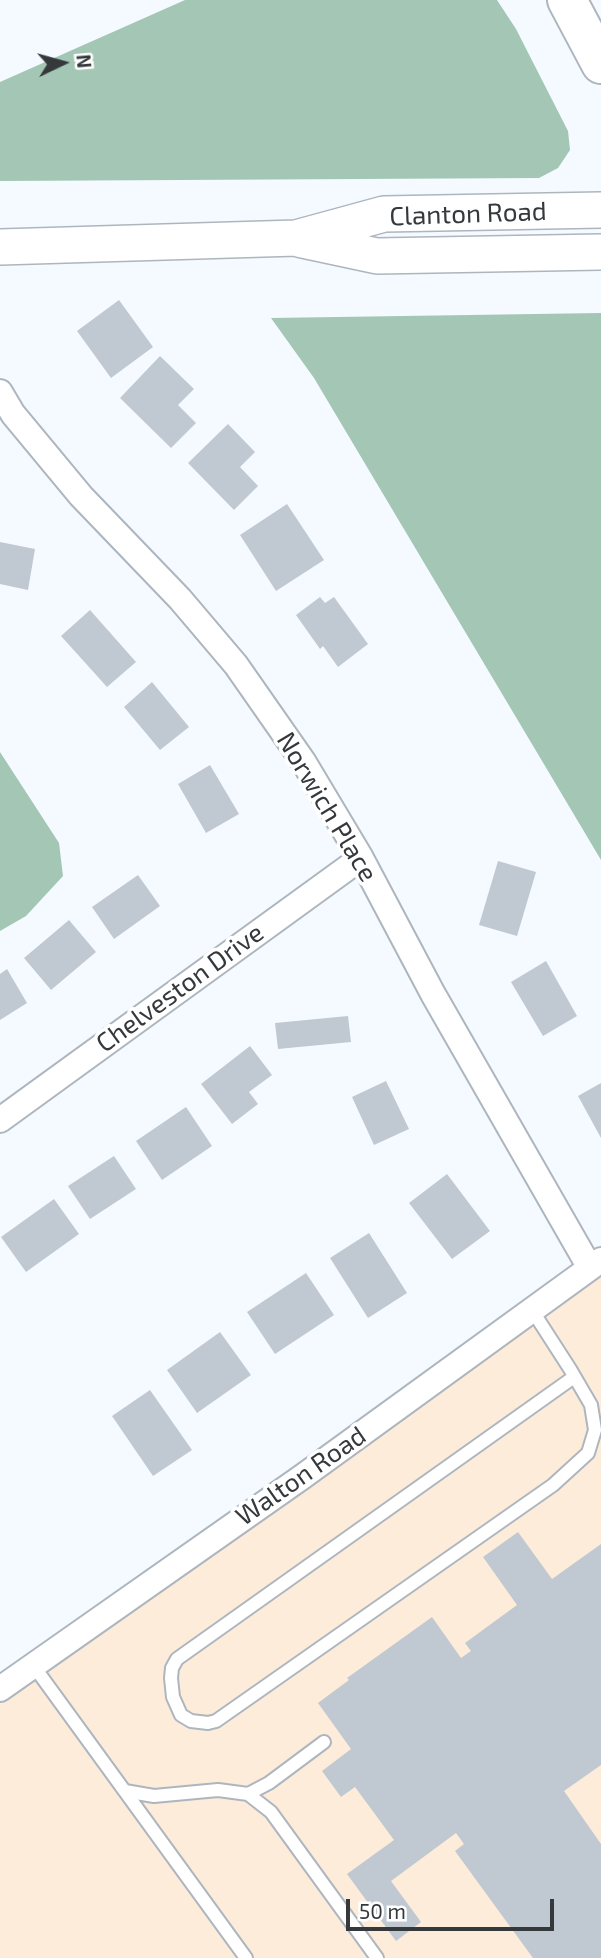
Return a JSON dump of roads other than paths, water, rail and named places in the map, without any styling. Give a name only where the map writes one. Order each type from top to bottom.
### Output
[{"type":"main road","points":[[567,0],[601,64]]},
{"type":"main road","name":"Clanton Road","points":[[0,247],[296,238],[384,214],[601,210]]},
{"type":"main road","name":"Clanton Road","points":[[296,238],[377,256],[601,252]]},
{"type":"street","name":"Norwich Place","points":[[0,392],[7,419],[180,599],[236,665],[303,761],[361,858],[433,994],[596,1264]]},
{"type":"street","name":"Chelveston Drive","points":[[0,1120],[361,858]]},
{"type":"street","name":"Walton Road","points":[[0,1689],[596,1264]]},
{"type":"lane","points":[[532,1310],[575,1377],[591,1405],[595,1430],[588,1453],[553,1485],[216,1721],[191,1721],[181,1715],[173,1697],[171,1678],[177,1659],[575,1377]]},
{"type":"lane","points":[[33,1665],[246,1958]]},
{"type":"lane","points":[[248,1794],[269,1783],[324,1742]]},
{"type":"lane","points":[[125,1791],[155,1796],[218,1790],[248,1794],[271,1812],[377,1958]]}]
